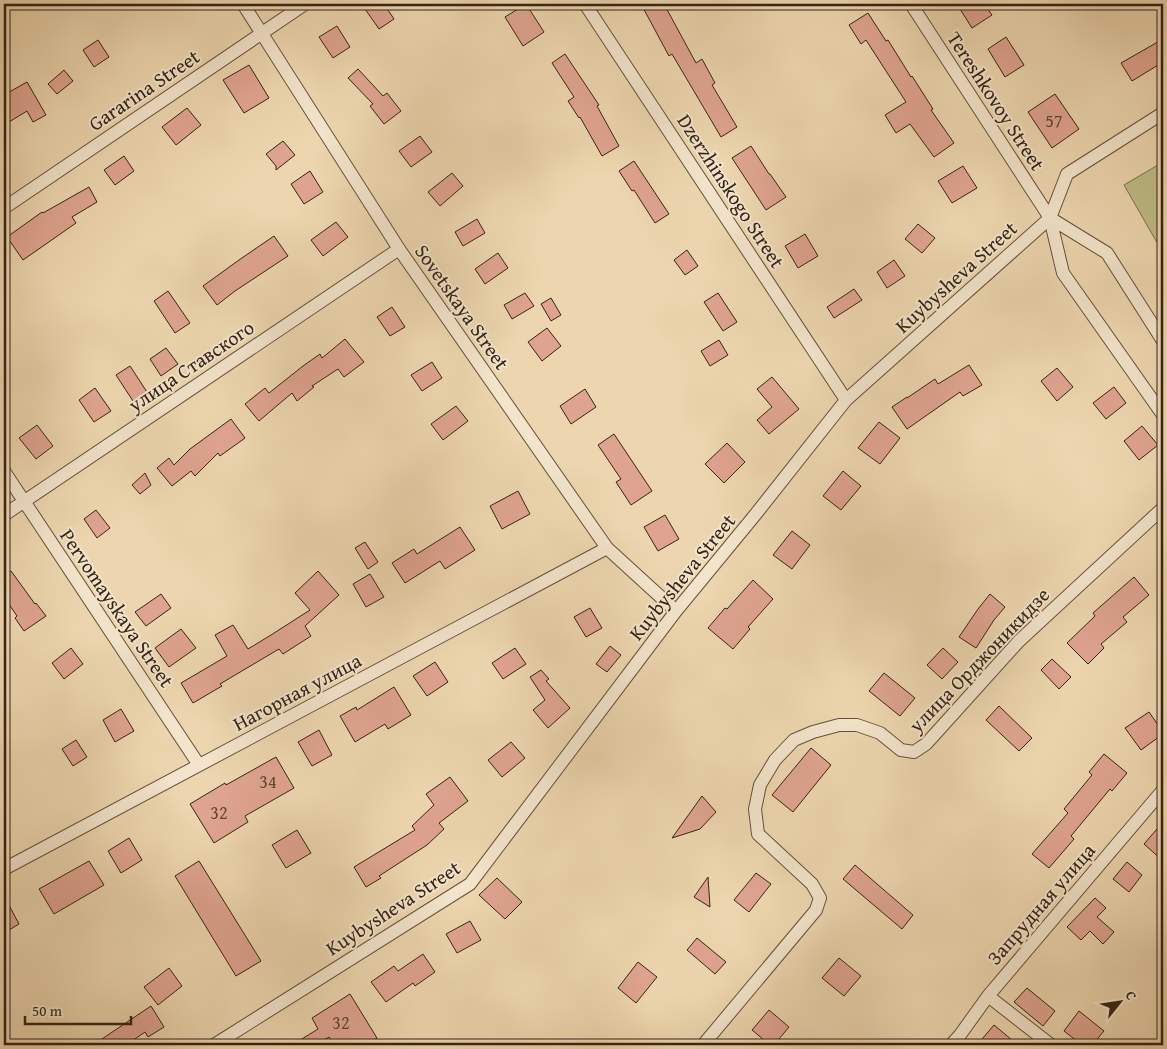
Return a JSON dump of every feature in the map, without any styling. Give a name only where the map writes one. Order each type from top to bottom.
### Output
[{"type":"street","name":"Sovetskaya Street","points":[[243,4],[399,249],[607,548],[676,611]]},
{"type":"street","name":"Gararina Street","points":[[4,208],[305,4]]},
{"type":"street","name":"Dzerzhinskogo Street","points":[[585,4],[846,400]]},
{"type":"street","name":"Tereshkovoy Street","points":[[911,4],[1050,218],[1064,273],[1163,416]]},
{"type":"street","name":"Kuybysheva Street","points":[[214,1045],[470,884],[676,611],[846,400],[1050,218],[1067,174],[1163,113]]},
{"type":"street","name":"Tereshkovoy Street","points":[[1050,218],[1107,253],[1163,341]]},
{"type":"street","name":"улица Ставского","points":[[4,515],[399,249]]},
{"type":"street","name":"Pervomayskaya Street","points":[[4,471],[199,764]]},
{"type":"street","name":"улица Орджоникидзе","points":[[703,1045],[816,910],[820,898],[812,884],[758,834],[755,809],[760,785],[775,760],[794,740],[839,724],[857,725],[880,733],[901,750],[914,752],[926,744],[1019,641],[1163,508]]},
{"type":"street","name":"Нагорная улица","points":[[4,869],[607,548]]},
{"type":"street","name":"Запрудная улица","points":[[951,1045],[988,996],[1163,790]]},
{"type":"street","points":[[988,996],[1051,1045]]},
{"type":"shaded area","points":[[1163,162],[1163,253],[1124,185]]},
{"type":"building","points":[[373,4],[384,4],[394,19],[379,29],[365,9]]},
{"type":"building","points":[[526,4],[544,32],[523,46],[505,17]]},
{"type":"building","points":[[641,4],[664,4],[696,63],[702,59],[715,83],[712,85],[737,127],[721,137],[672,54],[669,56]]},
{"type":"building","points":[[969,4],[984,4],[992,15],[972,28],[960,9]]},
{"type":"building","points":[[868,13],[912,76],[933,109],[931,110],[954,143],[934,157],[910,124],[896,133],[885,115],[906,102],[866,40],[861,44],[849,25]]},
{"type":"building","points":[[337,26],[350,47],[333,58],[319,37]]},
{"type":"building","points":[[1006,37],[1024,65],[1005,77],[988,49]]},
{"type":"building","points":[[1163,39],[1163,62],[1132,81],[1121,63]]},
{"type":"building","points":[[98,40],[109,57],[94,67],[83,50]]},
{"type":"building","points":[[565,54],[599,105],[597,106],[619,146],[602,156],[580,117],[568,101],[574,97],[552,63]]},
{"type":"building","points":[[249,65],[269,98],[244,113],[223,80]]},
{"type":"building","points":[[358,69],[383,96],[387,93],[401,111],[384,124],[370,106],[373,104],[348,78]]},
{"type":"building","points":[[64,70],[73,81],[57,94],[48,84]]},
{"type":"building","points":[[27,82],[46,115],[33,122],[27,111],[4,125],[4,95]]},
{"type":"building","points":[[1055,94],[1079,129],[1052,148],[1028,112]]},
{"type":"building","points":[[187,108],[201,125],[176,145],[162,127]]},
{"type":"building","points":[[420,136],[432,152],[411,167],[399,151]]},
{"type":"building","points":[[283,141],[295,155],[276,170],[276,166],[266,154]]},
{"type":"building","points":[[751,146],[786,197],[766,210],[732,158]]},
{"type":"building","points":[[124,156],[134,171],[115,185],[104,170]]},
{"type":"building","points":[[634,161],[669,214],[655,223],[634,190],[632,191],[619,171]]},
{"type":"building","points":[[963,166],[977,188],[952,203],[938,181]]},
{"type":"building","points":[[310,171],[323,192],[304,204],[291,184]]},
{"type":"building","points":[[452,173],[463,186],[440,206],[428,192]]},
{"type":"building","points":[[89,187],[97,202],[72,217],[76,223],[23,260],[7,237],[42,212]]},
{"type":"building","points":[[477,219],[485,233],[463,246],[455,232]]},
{"type":"building","points":[[336,222],[348,237],[323,256],[311,240]]},
{"type":"building","points":[[918,224],[935,238],[922,253],[905,239]]},
{"type":"building","points":[[805,234],[818,256],[798,268],[785,246]]},
{"type":"building","points":[[274,236],[288,256],[217,305],[203,286]]},
{"type":"building","points":[[687,250],[698,266],[685,275],[674,260]]},
{"type":"building","points":[[498,253],[508,268],[485,284],[475,269]]},
{"type":"building","points":[[894,260],[905,276],[887,288],[877,272]]},
{"type":"building","points":[[854,289],[862,300],[834,318],[827,307]]},
{"type":"building","points":[[168,291],[190,323],[175,333],[154,301]]},
{"type":"building","points":[[525,293],[534,306],[512,319],[504,305]]},
{"type":"building","points":[[718,293],[737,322],[723,331],[704,302]]},
{"type":"building","points":[[551,298],[561,315],[551,321],[541,304]]},
{"type":"building","points":[[392,307],[405,327],[390,336],[377,317]]},
{"type":"building","points":[[547,328],[561,346],[542,361],[528,342]]},
{"type":"building","points":[[345,339],[364,362],[344,377],[338,369],[312,386],[314,387],[297,401],[292,393],[259,421],[245,404],[265,388],[269,393],[303,366],[320,354],[322,358]]},
{"type":"building","points":[[719,340],[728,355],[710,366],[701,351]]},
{"type":"building","points":[[166,348],[178,364],[161,376],[150,359]]},
{"type":"building","points":[[432,362],[442,378],[422,391],[411,375]]},
{"type":"building","points":[[969,365],[982,385],[963,396],[960,392],[907,429],[892,407],[935,379],[938,384]]},
{"type":"building","points":[[130,366],[147,392],[133,401],[116,375]]},
{"type":"building","points":[[1057,368],[1073,387],[1057,401],[1041,381]]},
{"type":"building","points":[[772,377],[799,409],[769,434],[757,420],[772,407],[757,389]]},
{"type":"building","points":[[1114,387],[1126,403],[1106,419],[1093,403]]},
{"type":"building","points":[[95,388],[111,411],[94,422],[79,400]]},
{"type":"building","points":[[585,389],[596,407],[571,424],[560,406]]},
{"type":"building","points":[[456,406],[468,421],[443,440],[431,424]]},
{"type":"building","points":[[231,419],[245,438],[220,456],[218,453],[195,476],[191,471],[172,486],[157,468],[169,458],[174,465],[190,449]]},
{"type":"building","points":[[879,422],[900,438],[880,464],[858,448]]},
{"type":"building","points":[[37,425],[53,446],[36,459],[19,438]]},
{"type":"building","points":[[1142,426],[1158,445],[1139,460],[1124,441]]},
{"type":"building","points":[[614,434],[652,491],[631,505],[616,482],[621,479],[598,445]]},
{"type":"building","points":[[727,443],[745,462],[724,483],[705,464]]},
{"type":"building","points":[[843,471],[861,486],[841,510],[823,496]]},
{"type":"building","points":[[145,473],[151,485],[140,494],[132,485]]},
{"type":"building","points":[[518,491],[530,514],[502,529],[490,506]]},
{"type":"building","points":[[96,510],[110,528],[97,538],[84,519]]},
{"type":"building","points":[[665,515],[679,539],[658,551],[644,527]]},
{"type":"building","points":[[460,527],[475,550],[445,569],[440,561],[405,583],[392,563],[414,549],[417,554]]},
{"type":"building","points":[[792,531],[810,545],[792,569],[773,555]]},
{"type":"building","points":[[365,542],[378,562],[368,569],[355,548]]},
{"type":"building","points":[[11,571],[46,616],[24,631],[15,618],[17,616],[4,597],[4,576]]},
{"type":"building","points":[[318,571],[339,595],[305,626],[311,636],[283,654],[279,649],[220,684],[222,686],[193,703],[181,683],[227,656],[215,635],[233,625],[248,649],[271,635],[310,610],[295,593]]},
{"type":"building","points":[[370,574],[384,597],[366,607],[353,584]]},
{"type":"building","points":[[1134,577],[1149,595],[1123,617],[1127,622],[1101,644],[1104,648],[1088,664],[1067,643],[1095,616],[1093,613]]},
{"type":"building","points":[[753,580],[773,599],[748,627],[750,629],[733,649],[708,628]]},
{"type":"building","points":[[161,594],[171,608],[146,626],[135,612]]},
{"type":"building","points":[[990,594],[1005,607],[976,648],[959,637]]},
{"type":"building","points":[[590,608],[602,628],[586,637],[574,617]]},
{"type":"building","points":[[181,629],[196,648],[169,667],[155,648]]},
{"type":"building","points":[[610,646],[621,655],[607,672],[596,664]]},
{"type":"building","points":[[71,648],[83,664],[64,679],[52,663]]},
{"type":"building","points":[[515,648],[526,664],[503,679],[492,663]]},
{"type":"building","points":[[943,648],[958,662],[942,679],[927,665]]},
{"type":"building","points":[[1052,659],[1071,677],[1059,689],[1041,670]]},
{"type":"building","points":[[435,662],[448,682],[427,696],[413,676]]},
{"type":"building","points":[[541,670],[549,679],[546,681],[570,708],[548,728],[533,710],[545,700],[530,677]]},
{"type":"building","points":[[884,673],[915,698],[900,716],[869,691]]},
{"type":"building","points":[[394,687],[411,715],[388,729],[385,724],[355,742],[340,716],[356,707],[357,710]]},
{"type":"building","points":[[999,706],[1032,738],[1019,751],[986,720]]},
{"type":"building","points":[[121,709],[134,731],[115,742],[103,720]]},
{"type":"building","points":[[1149,712],[1163,734],[1141,750],[1125,728]]},
{"type":"building","points":[[319,730],[332,755],[312,766],[298,742]]},
{"type":"building","points":[[76,740],[87,757],[73,766],[62,749]]},
{"type":"building","points":[[511,742],[525,758],[502,777],[488,760]]},
{"type":"building","points":[[811,748],[831,765],[793,812],[772,795]]},
{"type":"building","points":[[1104,754],[1127,773],[1112,791],[1110,789],[1071,836],[1074,839],[1049,868],[1032,854],[1068,813],[1064,809],[1092,775],[1089,772]]},
{"type":"building","points":[[276,757],[294,788],[245,816],[248,822],[214,843],[190,804],[225,783],[226,785]]},
{"type":"building","points":[[450,777],[468,801],[439,823],[444,829],[427,845],[379,876],[381,878],[366,887],[354,867],[415,830],[412,826],[434,805],[426,794]]},
{"type":"building","points":[[702,796],[716,812],[700,829],[672,838]]},
{"type":"building","points":[[1157,829],[1163,835],[1163,861],[1144,844]]},
{"type":"building","points":[[297,830],[311,853],[286,868],[272,845]]},
{"type":"building","points":[[129,838],[142,860],[121,873],[108,851]]},
{"type":"building","points":[[89,861],[104,885],[54,914],[39,889]]},
{"type":"building","points":[[199,861],[261,961],[236,976],[175,876]]},
{"type":"building","points":[[1127,862],[1142,875],[1129,892],[1113,879]]},
{"type":"building","points":[[855,865],[913,915],[902,929],[843,879]]},
{"type":"building","points":[[756,873],[771,884],[749,912],[734,900]]},
{"type":"building","points":[[708,877],[710,907],[694,897]]},
{"type":"building","points":[[497,878],[522,902],[505,919],[479,895]]},
{"type":"building","points":[[4,896],[19,924],[4,933]]},
{"type":"building","points":[[1095,898],[1106,908],[1097,917],[1114,932],[1103,944],[1090,931],[1081,940],[1067,927]]},
{"type":"building","points":[[470,921],[481,940],[457,953],[446,934]]},
{"type":"building","points":[[697,938],[726,962],[715,974],[687,950]]},
{"type":"building","points":[[423,954],[435,972],[415,986],[413,983],[386,1002],[371,982],[394,966],[398,971]]},
{"type":"building","points":[[839,958],[861,976],[844,996],[822,978]]},
{"type":"building","points":[[638,962],[657,977],[636,1003],[618,988]]},
{"type":"building","points":[[169,968],[182,986],[158,1005],[144,987]]},
{"type":"building","points":[[1027,988],[1055,1011],[1043,1026],[1014,1002]]},
{"type":"building","points":[[350,994],[377,1038],[365,1045],[335,1045],[329,1037],[315,1045],[292,1045],[318,1029],[312,1018]]},
{"type":"building","points":[[151,1006],[164,1027],[148,1037],[145,1032],[126,1045],[93,1045]]},
{"type":"building","points":[[769,1010],[789,1027],[774,1045],[770,1045],[752,1030]]},
{"type":"building","points":[[1079,1011],[1104,1031],[1092,1045],[1082,1045],[1064,1031]]},
{"type":"building","points":[[994,1025],[1018,1045],[977,1045]]}]
